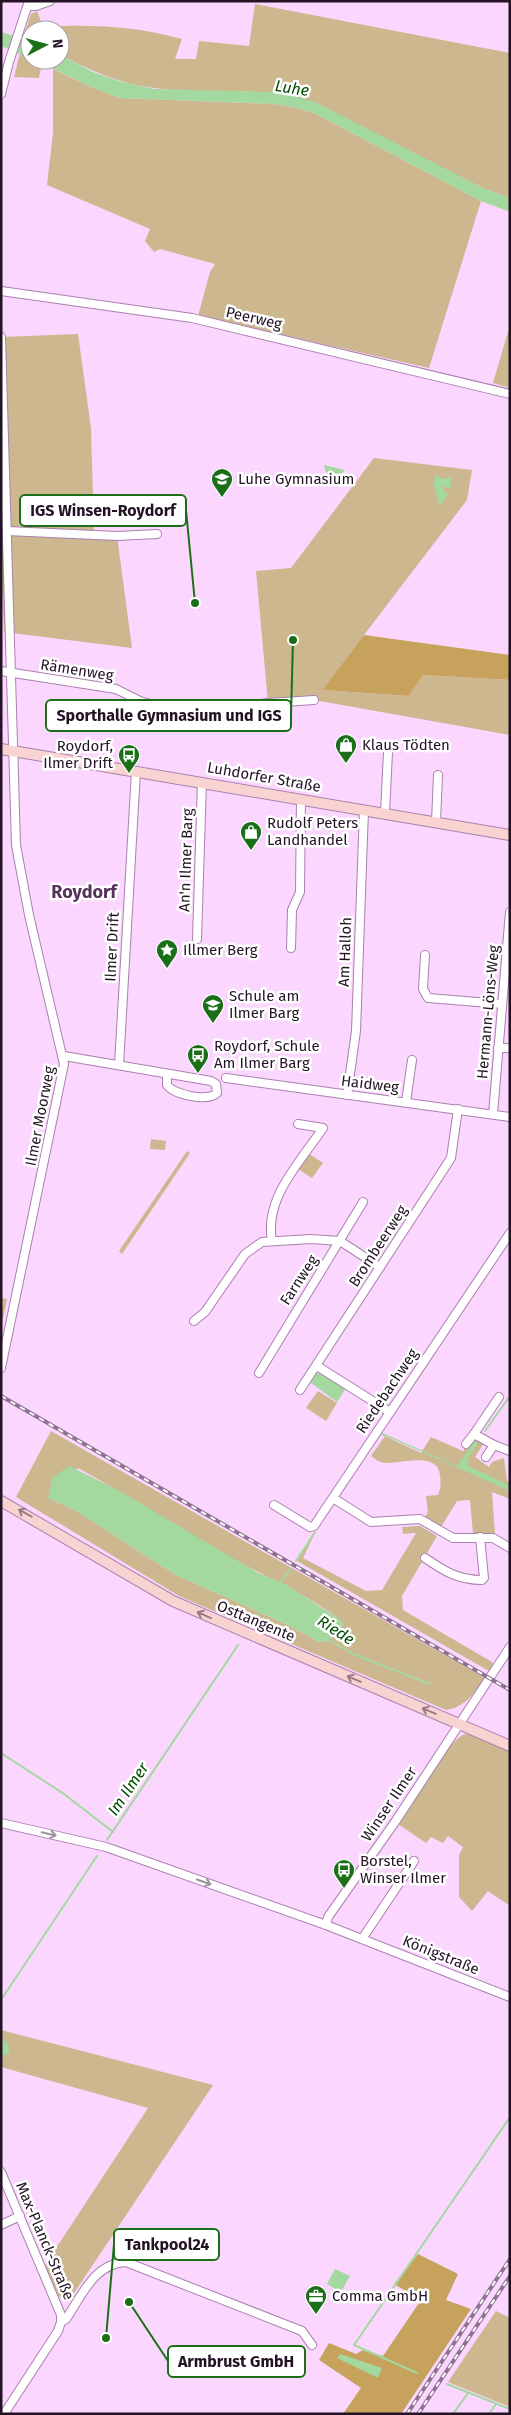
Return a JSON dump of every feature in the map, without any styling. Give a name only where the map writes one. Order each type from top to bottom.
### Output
[{"type":"main road","name":"Luhdorfer Straße","points":[[1,749],[510,835]]},
{"type":"main road","name":"Osttangente","points":[[1,1501],[173,1601],[510,1746]]},
{"type":"street","points":[[1,94],[9,62],[28,4],[36,6],[50,1]]},
{"type":"street","name":"Peerweg","points":[[1,291],[192,318],[510,394]]},
{"type":"street","name":"Ilmer Moorweg","points":[[1,337],[7,531],[5,581],[11,673],[16,845],[22,883],[64,1056],[63,1078],[1,1368]]},
{"type":"street","points":[[7,531],[116,536],[157,534]]},
{"type":"street","name":"Rämenweg","points":[[1,671],[116,689],[140,702],[185,715],[268,703],[314,700]]},
{"type":"street","points":[[385,813],[388,752],[392,746]]},
{"type":"street","name":"Ilmer Drift","points":[[119,1065],[136,771]]},
{"type":"street","points":[[436,822],[438,775]]},
{"type":"street","name":"An'n Ilmer Barg","points":[[197,939],[202,782]]},
{"type":"street","points":[[291,948],[292,910],[300,892],[301,799]]},
{"type":"street","name":"Am Halloh","points":[[347,1095],[356,1031],[364,810]]},
{"type":"street","name":"Hermann-Löns-Weg","points":[[493,1114],[510,912]]},
{"type":"street","points":[[425,955],[423,989],[428,998],[502,1004]]},
{"type":"street","points":[[498,1048],[510,1048]]},
{"type":"street","points":[[64,1056],[211,1081],[216,1084],[217,1093],[208,1097],[176,1093],[167,1085],[167,1074]]},
{"type":"street","points":[[406,1102],[412,1060]]},
{"type":"street","name":"Haidweg","points":[[226,1078],[510,1117]]},
{"type":"street","name":"Brombeerweg","points":[[300,1390],[452,1158],[458,1109]]},
{"type":"street","points":[[272,1240],[270,1217],[276,1200],[323,1128],[298,1124]]},
{"type":"street","name":"Farnweg","points":[[259,1373],[297,1307],[363,1202]]},
{"type":"street","name":"Riedebachweg","points":[[274,1505],[310,1527],[314,1526],[510,1233]]},
{"type":"street","points":[[194,1321],[205,1312],[245,1254],[255,1246],[272,1240],[340,1241],[380,1267]]},
{"type":"street","points":[[317,1366],[390,1412]]},
{"type":"street","points":[[466,1444],[499,1397]]},
{"type":"street","points":[[474,1434],[494,1446],[510,1451]]},
{"type":"street","points":[[486,1457],[494,1446]]},
{"type":"street","points":[[332,1498],[371,1522],[420,1519],[453,1538],[493,1538],[510,1548]]},
{"type":"street","points":[[424,1558],[451,1576],[470,1580],[482,1580],[484,1578],[480,1538]]},
{"type":"street","name":"Winser Ilmer","points":[[326,1924],[328,1917],[510,1647]]},
{"type":"street","name":"Königstraße","points":[[1,1823],[106,1847],[326,1924],[510,1998]]},
{"type":"street","points":[[362,1939],[414,1861]]},
{"type":"street","name":"Max-Planck-Straße","points":[[1,2172],[61,2316],[61,2322]]},
{"type":"street","points":[[1,2225],[20,2216]]},
{"type":"street","points":[[4,2414],[58,2331],[61,2322],[66,2319],[103,2268],[113,2262],[126,2262],[302,2331],[312,2345]]},
{"type":"shaded area","points":[[255,4],[510,53],[510,198],[485,189],[299,97],[263,92],[172,90],[141,86],[106,76],[70,60],[70,26],[113,27],[147,31],[182,39],[175,59],[196,59],[199,41],[249,46]]},
{"type":"shaded area","points":[[37,11],[40,20],[29,20],[31,14]]},
{"type":"shaded area","points":[[20,53],[20,70],[41,70],[39,78],[14,77]]},
{"type":"shaded area","points":[[53,70],[120,98],[274,104],[316,114],[481,201],[429,368],[198,316],[210,272],[215,264],[160,249],[154,252],[145,241],[150,229],[47,185],[53,133]]},
{"type":"shaded area","points":[[510,325],[510,388],[493,383]]},
{"type":"shaded area","points":[[78,334],[91,428],[94,534],[117,536],[132,648],[4,632],[1,566],[1,337]]},
{"type":"shaded area","points":[[374,458],[472,470],[467,500],[322,690],[409,696],[423,675],[510,680],[510,735],[314,700],[268,703],[256,571],[291,568]]},
{"type":"shaded area","points":[[364,635],[510,655],[510,680],[423,675],[409,696],[322,690]]},
{"type":"shaded area","points":[[151,1139],[166,1141],[165,1150],[150,1149]]},
{"type":"shaded area","points":[[187,1151],[190,1153],[122,1254],[119,1251]]},
{"type":"shaded area","points":[[308,1153],[323,1163],[312,1178],[298,1169]]},
{"type":"shaded area","points":[[1,1298],[7,1299],[1,1328]]},
{"type":"shaded area","points":[[318,1391],[337,1403],[326,1421],[306,1408]]},
{"type":"shaded area","points":[[51,1431],[485,1678],[473,1694],[464,1702],[459,1706],[446,1710],[179,1596],[16,1497]],"holes":[[[78,1468],[222,1553],[324,1608],[338,1618],[341,1631],[327,1641],[319,1642],[286,1624],[176,1575],[73,1509],[48,1498]]]},
{"type":"shaded area","points":[[385,1436],[421,1453],[431,1437],[463,1451],[474,1436],[484,1443],[475,1457],[489,1467],[492,1462],[504,1458],[507,1481],[510,1483],[510,1499],[492,1492],[495,1534],[473,1534],[470,1500],[457,1501],[441,1527],[425,1517],[428,1512],[426,1496],[438,1495],[440,1490],[440,1475],[437,1468],[432,1463],[417,1460],[385,1463],[378,1461],[371,1456]]},
{"type":"shaded area","points":[[420,1526],[437,1536],[402,1596],[403,1610],[492,1662],[493,1666],[489,1671],[297,1561],[315,1533],[303,1558],[366,1591],[382,1590],[416,1533],[403,1534],[402,1527]]},
{"type":"shaded area","points":[[465,1734],[472,1735],[510,1751],[510,1906],[488,1891],[472,1911],[459,1897],[459,1855],[463,1847],[448,1836],[443,1843],[431,1837],[426,1843],[398,1824],[438,1761],[457,1739]]},
{"type":"shaded area","points":[[1,2030],[213,2085],[68,2302],[57,2295],[45,2265],[148,2108],[1,2067]]},
{"type":"shaded area","points":[[418,2254],[458,2274],[446,2300],[471,2309],[401,2414],[343,2414],[361,2388],[319,2360],[329,2343],[356,2354],[363,2350],[383,2356],[421,2300],[394,2284]]},
{"type":"shaded area","points":[[496,2311],[510,2318],[510,2407],[448,2382]]},
{"type":"water","points":[[1,32],[20,38],[20,54],[1,46]]},
{"type":"water","points":[[70,60],[93,72],[119,81],[154,89],[276,92],[299,97],[319,104],[485,189],[510,198],[510,212],[481,201],[316,114],[297,108],[274,104],[120,98],[56,70],[70,70]]},
{"type":"water","points":[[324,465],[345,470],[330,486]]},
{"type":"water","points":[[435,475],[443,479],[451,477],[451,489],[444,486],[444,491],[448,495],[439,506],[434,486]]},
{"type":"water","points":[[320,1373],[346,1388],[337,1402],[311,1383],[311,1379],[315,1374]]},
{"type":"water","points":[[384,1435],[457,1466],[475,1441],[478,1443],[467,1460],[468,1466],[507,1484],[510,1491]]},
{"type":"water","points":[[69,1466],[118,1490],[258,1573],[285,1584],[344,1623],[341,1631],[327,1641],[319,1642],[286,1624],[176,1575],[73,1509],[48,1498],[53,1477]]},
{"type":"water","points":[[1,2036],[8,2044],[10,2053],[2,2056]]},
{"type":"water","points":[[335,2269],[350,2276],[341,2292],[327,2284]]},
{"type":"water","points":[[340,2354],[382,2368],[378,2378],[337,2358]]},
{"type":"waterway","name":"Riede","points":[[415,1382],[426,1365]]},
{"type":"waterway","points":[[485,1431],[510,1396]]},
{"type":"waterway","name":"Riede","points":[[380,1433],[384,1435]]},
{"type":"waterway","name":"Riede","points":[[296,1561],[315,1532]]},
{"type":"waterway","name":"Riede","points":[[280,1583],[290,1569]]},
{"type":"waterway","name":"Im Ilmer","points":[[251,1626],[260,1612]]},
{"type":"waterway","name":"Riede","points":[[327,1639],[353,1654],[430,1684]]},
{"type":"waterway","name":"Im Ilmer","points":[[107,1840],[238,1645]]},
{"type":"waterway","name":"Im Ilmer","points":[[1,1753],[64,1794],[113,1832]]},
{"type":"waterway","points":[[1,2000],[97,1856]]},
{"type":"waterway","points":[[417,2373],[354,2345],[510,2117]]},
{"type":"waterway","points":[[447,2384],[510,2409]]},
{"type":"waterway","points":[[453,2414],[468,2393]]},
{"type":"waterway","points":[[489,2414],[496,2404]]},
{"type":"railway","points":[[1,1396],[510,1690]]},
{"type":"railway","points":[[407,2414],[510,2259]]},
{"type":"railway","points":[[418,2414],[510,2276]]},
{"type":"place","name":"Luhe Gymnasium","points":[[222,498]]},
{"type":"place","name":"IGS Winsen-Roydorf","points":[[195,603]]},
{"type":"place","name":"Sporthalle Gymnasium und IGS","points":[[293,640]]},
{"type":"place","name":"Klaus Tödten","points":[[346,764]]},
{"type":"place","name":"Roydorf, Ilmer Drift","points":[[129,774]]},
{"type":"place","name":"Rudolf Peters Landhandel","points":[[251,851]]},
{"type":"place","name":"Illmer Berg","points":[[167,969]]},
{"type":"place","name":"Schule am Ilmer Barg","points":[[213,1024]]},
{"type":"place","name":"Roydorf, Schule Am Ilmer Barg","points":[[198,1074]]},
{"type":"place","name":"Borstel, Winser Ilmer","points":[[344,1889]]},
{"type":"place","name":"Armbrust GmbH","points":[[129,2302]]},
{"type":"place","name":"Comma GmbH","points":[[316,2315]]},
{"type":"place","name":"Tankpool24","points":[[106,2338]]},
{"type":"district","name":"Roydorf","points":[[84,892]]},
{"type":"water label","name":"Luhe","points":[[292,88]]}]
